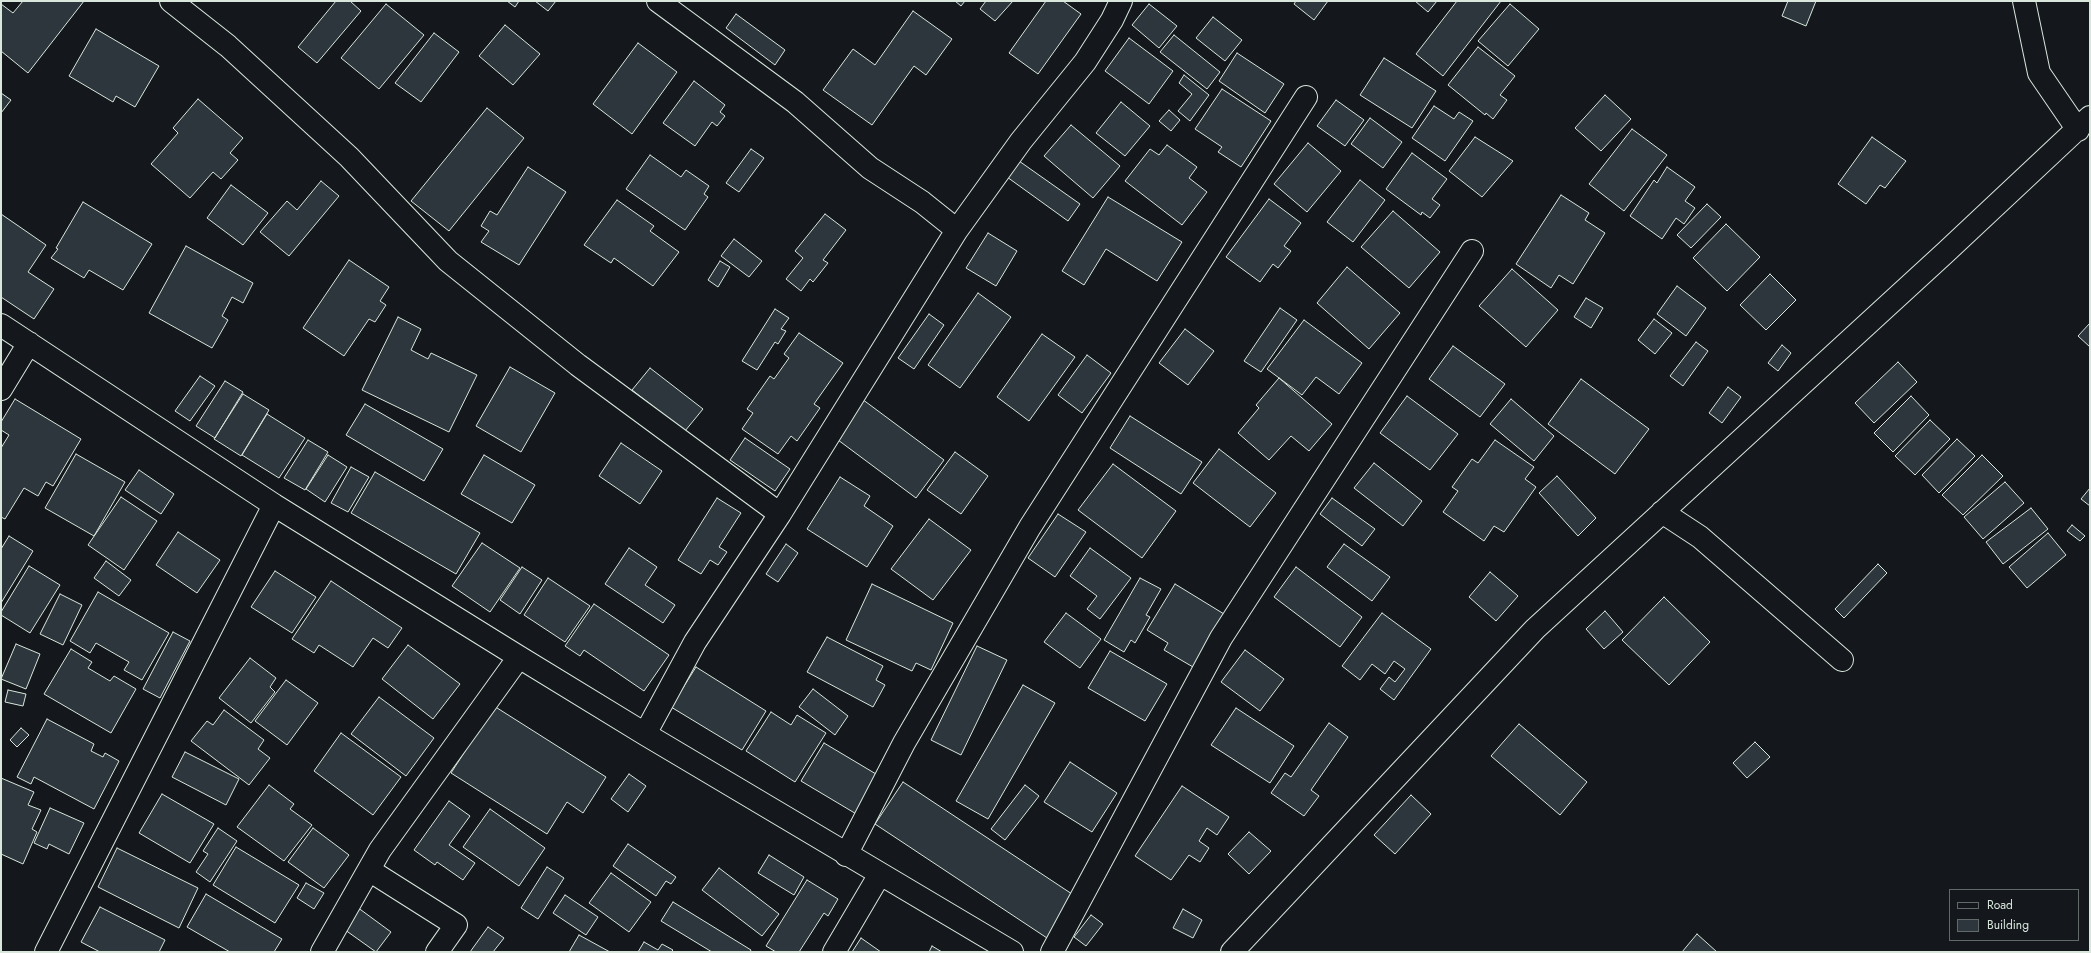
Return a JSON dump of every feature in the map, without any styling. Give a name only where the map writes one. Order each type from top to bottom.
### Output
[{"type":"street","points":[[171,1],[228,46],[349,157],[448,261],[578,364],[780,514]]},
{"type":"street","points":[[658,1],[795,102],[870,168],[922,202],[957,230]]},
{"type":"street","points":[[645,734],[695,642],[780,514],[957,230],[1021,141],[1085,62],[1112,20],[1120,1]]},
{"type":"street","points":[[1232,952],[1535,629],[2084,123],[2039,73],[2024,1]]},
{"type":"street","points":[[846,855],[904,743],[1030,527],[1306,97]]},
{"type":"street","points":[[1052,952],[1221,638],[1472,251]]},
{"type":"street","points":[[1,325],[274,505],[519,657],[846,855],[1012,952]]},
{"type":"street","points":[[1,389],[29,343]]},
{"type":"street","points":[[46,952],[274,505]]},
{"type":"street","points":[[1662,512],[1700,537],[1842,660]]},
{"type":"street","points":[[329,950],[380,850],[519,657]]},
{"type":"street","points":[[369,870],[456,925],[437,952]]},
{"type":"street","points":[[834,952],[880,874]]},
{"type":"building","points":[[23,1],[84,1],[28,73],[1,51],[1,4],[13,13]]},
{"type":"building","points":[[336,1],[350,1],[361,11],[317,63],[298,47]]},
{"type":"building","points":[[507,1],[519,1],[515,7]]},
{"type":"building","points":[[535,1],[556,1],[548,11]]},
{"type":"building","points":[[955,1],[965,1],[961,6]]},
{"type":"building","points":[[986,1],[1013,1],[995,21],[980,9]]},
{"type":"building","points":[[1046,1],[1063,1],[1081,14],[1038,74],[1009,53]]},
{"type":"building","points":[[1296,1],[1328,1],[1314,20],[1294,4]]},
{"type":"building","points":[[1415,1],[1437,1],[1428,12]]},
{"type":"building","points":[[1457,1],[1501,1],[1443,76],[1416,54]]},
{"type":"building","points":[[1788,1],[1816,1],[1806,26],[1782,16]]},
{"type":"building","points":[[386,4],[424,35],[379,89],[341,58]]},
{"type":"building","points":[[1149,4],[1177,26],[1159,48],[1132,25]]},
{"type":"building","points":[[1510,4],[1539,29],[1508,66],[1478,41]]},
{"type":"building","points":[[913,11],[952,39],[926,75],[914,66],[872,125],[823,90],[853,49],[875,65]]},
{"type":"building","points":[[736,14],[785,50],[775,65],[726,28]]},
{"type":"building","points":[[1213,17],[1242,40],[1225,61],[1196,38]]},
{"type":"building","points":[[505,25],[540,54],[513,85],[479,56]]},
{"type":"building","points":[[96,29],[159,66],[135,107],[116,96],[113,102],[69,76]]},
{"type":"building","points":[[434,33],[459,52],[421,102],[395,83]]},
{"type":"building","points":[[1174,35],[1220,72],[1207,89],[1160,52]]},
{"type":"building","points":[[1129,38],[1173,71],[1149,104],[1105,71]]},
{"type":"building","points":[[638,43],[677,72],[632,134],[593,104]]},
{"type":"building","points":[[1478,47],[1515,76],[1500,95],[1507,100],[1493,119],[1486,113],[1485,115],[1448,85]]},
{"type":"building","points":[[1237,53],[1284,84],[1265,113],[1219,81]]},
{"type":"building","points":[[1384,58],[1436,91],[1412,128],[1360,95]]},
{"type":"building","points":[[1184,75],[1209,95],[1190,121],[1178,111],[1192,94],[1179,83]]},
{"type":"building","points":[[694,81],[725,105],[720,112],[725,116],[717,126],[712,122],[695,146],[663,123]]},
{"type":"building","points":[[1222,89],[1271,121],[1241,167],[1218,152],[1222,147],[1195,129]]},
{"type":"building","points":[[1,93],[11,100],[1,113]]},
{"type":"building","points":[[1605,95],[1631,119],[1601,151],[1575,128]]},
{"type":"building","points":[[198,99],[243,138],[230,153],[238,160],[221,179],[213,172],[190,198],[151,164],[178,133],[173,128]]},
{"type":"building","points":[[1336,100],[1364,120],[1345,146],[1317,126]]},
{"type":"building","points":[[1121,102],[1150,126],[1125,156],[1096,133]]},
{"type":"building","points":[[1434,106],[1454,119],[1459,112],[1473,121],[1445,161],[1412,138]]},
{"type":"building","points":[[487,108],[524,138],[449,231],[411,201]]},
{"type":"building","points":[[1169,110],[1180,120],[1171,131],[1159,121]]},
{"type":"building","points":[[1370,118],[1402,142],[1383,168],[1351,144]]},
{"type":"building","points":[[1071,125],[1120,166],[1093,198],[1044,156]]},
{"type":"building","points":[[1632,129],[1667,155],[1624,211],[1589,184]]},
{"type":"building","points":[[1475,137],[1513,161],[1482,197],[1449,171]]},
{"type":"building","points":[[1872,137],[1906,161],[1885,188],[1880,185],[1866,204],[1838,184]]},
{"type":"building","points":[[1308,143],[1341,171],[1307,212],[1274,184]]},
{"type":"building","points":[[1167,145],[1197,167],[1189,178],[1207,192],[1182,225],[1125,181],[1150,149],[1159,155]]},
{"type":"building","points":[[751,149],[764,158],[739,192],[726,183]]},
{"type":"building","points":[[1412,153],[1447,179],[1432,199],[1440,205],[1430,218],[1422,212],[1421,215],[1386,189]]},
{"type":"building","points":[[650,155],[681,177],[686,170],[709,186],[704,194],[708,197],[685,230],[626,189]]},
{"type":"building","points":[[1019,161],[1080,204],[1068,221],[1007,177]]},
{"type":"building","points":[[528,167],[566,192],[519,265],[481,242],[489,231],[481,226],[490,211],[497,215]]},
{"type":"building","points":[[1667,167],[1695,187],[1685,201],[1695,208],[1684,224],[1676,218],[1662,239],[1630,216],[1654,180],[1657,183]]},
{"type":"building","points":[[1360,180],[1385,200],[1353,242],[1327,222]]},
{"type":"building","points":[[321,181],[339,196],[289,256],[260,232],[287,201],[297,210]]},
{"type":"building","points":[[231,185],[268,213],[243,245],[207,218]]},
{"type":"building","points":[[1561,195],[1589,213],[1585,220],[1605,233],[1573,284],[1559,275],[1551,288],[1516,264]]},
{"type":"building","points":[[1108,197],[1182,242],[1157,281],[1106,249],[1084,285],[1062,271]]},
{"type":"building","points":[[1269,199],[1301,223],[1284,246],[1291,251],[1278,268],[1273,264],[1260,282],[1226,257]]},
{"type":"building","points":[[617,200],[654,226],[650,231],[679,252],[653,286],[614,258],[611,263],[584,245]]},
{"type":"building","points":[[83,202],[152,244],[123,290],[89,270],[84,278],[51,258],[58,249],[56,248]]},
{"type":"building","points":[[1707,204],[1721,217],[1691,248],[1677,235]]},
{"type":"building","points":[[1393,211],[1440,252],[1409,288],[1361,247]]},
{"type":"building","points":[[1,214],[46,245],[28,272],[54,289],[34,319],[1,297]]},
{"type":"building","points":[[825,214],[846,230],[823,260],[828,263],[813,282],[810,279],[801,291],[786,279],[803,258],[795,251]]},
{"type":"building","points":[[1726,224],[1760,257],[1727,291],[1693,258]]},
{"type":"building","points":[[988,233],[1017,251],[996,286],[966,268]]},
{"type":"building","points":[[734,239],[762,261],[749,277],[721,256]]},
{"type":"building","points":[[186,246],[253,283],[243,303],[232,297],[222,316],[228,320],[212,348],[149,313]]},
{"type":"building","points":[[349,260],[389,287],[380,301],[386,305],[375,322],[369,319],[344,356],[303,328]]},
{"type":"building","points":[[720,261],[730,267],[718,287],[708,280]]},
{"type":"building","points":[[1347,267],[1400,313],[1369,349],[1317,303]]},
{"type":"building","points":[[1512,269],[1558,310],[1526,347],[1479,306]]},
{"type":"building","points":[[1770,274],[1796,300],[1766,330],[1740,305]]},
{"type":"building","points":[[1677,286],[1706,308],[1686,336],[1657,314]]},
{"type":"building","points":[[978,293],[1011,317],[960,388],[928,365]]},
{"type":"building","points":[[1586,298],[1603,308],[1591,328],[1574,317]]},
{"type":"building","points":[[1280,308],[1297,320],[1261,372],[1244,361]]},
{"type":"building","points":[[775,309],[789,318],[781,329],[786,331],[778,344],[775,342],[757,370],[742,361]]},
{"type":"building","points":[[929,314],[944,325],[914,369],[898,358]]},
{"type":"building","points":[[398,317],[421,329],[411,350],[428,359],[431,353],[477,375],[449,432],[362,390]]},
{"type":"building","points":[[1654,319],[1672,333],[1655,354],[1638,340]]},
{"type":"building","points":[[1304,320],[1362,363],[1339,394],[1316,377],[1302,395],[1267,369]]},
{"type":"building","points":[[2090,323],[2090,347],[2078,336]]},
{"type":"building","points":[[1185,329],[1214,351],[1188,385],[1159,363]]},
{"type":"building","points":[[799,333],[843,363],[814,404],[820,408],[797,441],[791,436],[778,454],[742,429],[753,413],[747,409],[770,376],[774,379],[789,358],[784,354]]},
{"type":"building","points":[[1042,334],[1075,357],[1029,421],[997,397]]},
{"type":"building","points":[[1696,342],[1708,351],[1683,386],[1670,376]]},
{"type":"building","points":[[1782,345],[1791,353],[1778,371],[1768,363]]},
{"type":"building","points":[[1453,346],[1505,384],[1480,417],[1429,379]]},
{"type":"building","points":[[1087,355],[1111,373],[1082,413],[1058,395]]},
{"type":"building","points":[[1898,362],[1917,382],[1874,423],[1855,403]]},
{"type":"building","points":[[510,367],[555,393],[521,452],[476,426]]},
{"type":"building","points":[[650,368],[703,409],[685,431],[632,390]]},
{"type":"building","points":[[200,376],[215,386],[190,421],[175,411]]},
{"type":"building","points":[[1279,378],[1332,424],[1309,451],[1291,436],[1269,460],[1238,433],[1259,408],[1256,405]]},
{"type":"building","points":[[1581,379],[1649,429],[1615,474],[1548,424]]},
{"type":"building","points":[[225,381],[243,392],[215,438],[196,426]]},
{"type":"building","points":[[1728,387],[1741,397],[1722,423],[1709,413]]},
{"type":"building","points":[[243,394],[269,410],[241,456],[214,439]]},
{"type":"building","points":[[1407,396],[1458,434],[1430,470],[1380,433]]},
{"type":"building","points":[[1911,396],[1929,415],[1893,452],[1874,433]]},
{"type":"building","points":[[15,399],[81,439],[53,486],[46,482],[38,496],[24,488],[5,519],[1,517],[1,448],[9,435],[1,430],[1,422]]},
{"type":"building","points":[[862,399],[944,460],[916,498],[834,437]]},
{"type":"building","points":[[1511,399],[1554,436],[1534,461],[1490,424]]},
{"type":"building","points":[[365,404],[443,449],[424,481],[346,435]]},
{"type":"building","points":[[267,414],[305,438],[279,478],[242,455]]},
{"type":"building","points":[[1130,416],[1202,462],[1181,494],[1110,448]]},
{"type":"building","points":[[1930,420],[1950,439],[1915,475],[1895,456]]},
{"type":"building","points":[[745,438],[790,469],[775,491],[730,460]]},
{"type":"building","points":[[1957,439],[1975,456],[1939,493],[1922,475]]},
{"type":"building","points":[[308,440],[328,452],[305,490],[284,478]]},
{"type":"building","points":[[1495,440],[1534,467],[1525,479],[1536,487],[1504,532],[1494,526],[1484,541],[1443,512],[1458,491],[1452,487],[1472,459],[1478,463]]},
{"type":"building","points":[[621,443],[662,471],[640,504],[599,476]]},
{"type":"building","points":[[1219,449],[1276,493],[1250,527],[1193,483]]},
{"type":"building","points":[[955,452],[988,476],[961,514],[927,490]]},
{"type":"building","points":[[76,454],[125,482],[94,536],[45,508]]},
{"type":"building","points":[[328,455],[347,467],[325,502],[306,489]]},
{"type":"building","points":[[484,455],[535,485],[512,523],[461,494]]},
{"type":"building","points":[[1982,455],[2003,476],[1963,515],[1942,495]]},
{"type":"building","points":[[1374,463],[1422,501],[1403,526],[1354,488]]},
{"type":"building","points":[[1113,464],[1176,511],[1142,558],[1078,510]]},
{"type":"building","points":[[351,467],[369,477],[348,512],[331,503]]},
{"type":"building","points":[[139,470],[174,494],[161,514],[125,490]]},
{"type":"building","points":[[375,472],[480,533],[456,574],[351,513]]},
{"type":"building","points":[[1557,476],[1596,518],[1578,536],[1539,493]]},
{"type":"building","points":[[840,477],[870,496],[864,506],[893,526],[867,567],[807,529]]},
{"type":"building","points":[[2005,482],[2024,503],[1983,539],[1964,517]]},
{"type":"building","points":[[2090,488],[2090,506],[2081,499]]},
{"type":"building","points":[[121,497],[157,521],[124,570],[88,545]]},
{"type":"building","points":[[717,498],[741,513],[719,547],[727,552],[718,565],[710,560],[701,574],[678,560]]},
{"type":"building","points":[[1332,498],[1375,529],[1362,546],[1320,514]]},
{"type":"building","points":[[2031,508],[2048,529],[2003,564],[1986,542]]},
{"type":"building","points":[[1058,514],[1086,532],[1055,577],[1028,558]]},
{"type":"building","points":[[929,519],[971,550],[933,600],[891,569]]},
{"type":"building","points":[[2072,525],[2085,536],[2080,541],[2067,531]]},
{"type":"building","points":[[178,532],[220,560],[197,593],[156,565]]},
{"type":"building","points":[[2048,533],[2066,555],[2027,588],[2009,567]]},
{"type":"building","points":[[9,536],[33,551],[1,603],[1,549]]},
{"type":"building","points":[[482,543],[520,568],[490,612],[452,586]]},
{"type":"building","points":[[786,544],[798,553],[778,582],[766,574]]},
{"type":"building","points":[[1344,544],[1390,577],[1372,601],[1327,567]]},
{"type":"building","points":[[629,548],[657,567],[645,585],[675,605],[663,623],[605,584]]},
{"type":"building","points":[[1090,548],[1131,578],[1100,619],[1087,609],[1097,596],[1070,576]]},
{"type":"building","points":[[106,561],[131,580],[119,596],[94,578]]},
{"type":"building","points":[[1878,564],[1887,573],[1844,618],[1835,609]]},
{"type":"building","points":[[29,566],[60,585],[30,633],[1,615],[1,612]]},
{"type":"building","points":[[522,567],[542,580],[520,614],[500,600]]},
{"type":"building","points":[[1296,567],[1362,617],[1340,647],[1274,597]]},
{"type":"building","points":[[275,571],[316,597],[292,633],[251,607]]},
{"type":"building","points":[[1490,572],[1518,596],[1496,621],[1469,597]]},
{"type":"building","points":[[548,578],[590,606],[565,642],[524,615]]},
{"type":"building","points":[[1140,578],[1161,589],[1146,615],[1150,617],[1135,643],[1131,640],[1124,652],[1104,640]]},
{"type":"building","points":[[331,581],[402,628],[388,648],[373,638],[353,667],[319,645],[314,653],[292,639]]},
{"type":"building","points":[[872,584],[953,623],[931,670],[916,663],[912,671],[846,640]]},
{"type":"building","points":[[1175,584],[1224,614],[1193,667],[1164,650],[1168,643],[1147,630]]},
{"type":"building","points":[[98,592],[169,633],[142,680],[124,670],[129,662],[96,643],[90,653],[70,641]]},
{"type":"building","points":[[60,594],[82,605],[63,645],[40,634]]},
{"type":"building","points":[[1664,597],[1710,642],[1669,685],[1622,640]]},
{"type":"building","points":[[594,604],[669,655],[644,691],[584,650],[580,656],[565,646]]},
{"type":"building","points":[[1605,611],[1623,632],[1604,649],[1586,629]]},
{"type":"building","points":[[1066,613],[1101,639],[1080,668],[1044,642]]},
{"type":"building","points":[[1382,613],[1431,649],[1394,700],[1380,689],[1389,677],[1395,682],[1405,669],[1394,661],[1385,674],[1372,664],[1360,680],[1342,666]]},
{"type":"building","points":[[173,632],[190,641],[160,698],[143,689]]},
{"type":"building","points":[[827,637],[883,666],[876,680],[885,685],[873,707],[807,672]]},
{"type":"building","points":[[16,644],[40,654],[26,689],[1,679]]},
{"type":"building","points":[[408,645],[460,684],[433,719],[382,679]]},
{"type":"building","points":[[977,646],[1007,660],[961,755],[931,740]]},
{"type":"building","points":[[71,649],[92,662],[88,668],[110,681],[114,676],[136,689],[111,733],[44,694]]},
{"type":"building","points":[[1245,650],[1284,679],[1260,711],[1221,682]]},
{"type":"building","points":[[1110,651],[1167,684],[1145,721],[1088,688]]},
{"type":"building","points":[[250,658],[276,678],[270,687],[275,692],[251,723],[219,698]]},
{"type":"building","points":[[696,667],[766,711],[742,750],[671,707]]},
{"type":"building","points":[[286,680],[318,703],[287,745],[255,721]]},
{"type":"building","points":[[1023,685],[1055,703],[988,819],[956,801]]},
{"type":"building","points":[[813,689],[848,716],[835,735],[799,707]]},
{"type":"building","points":[[8,690],[26,694],[23,706],[5,702]]},
{"type":"building","points":[[379,697],[434,738],[406,776],[351,734]]},
{"type":"building","points":[[494,706],[606,777],[583,813],[567,802],[547,834],[451,773]]},
{"type":"building","points":[[1236,708],[1294,746],[1270,783],[1211,745]]},
{"type":"building","points":[[224,710],[264,740],[258,749],[270,758],[249,785],[191,741],[207,721],[213,725]]},
{"type":"building","points":[[771,712],[791,725],[797,715],[826,733],[795,782],[746,751]]},
{"type":"building","points":[[47,719],[94,744],[91,751],[103,757],[105,753],[119,761],[94,809],[34,777],[31,784],[17,777]]},
{"type":"building","points":[[1329,723],[1348,737],[1311,790],[1319,796],[1304,816],[1271,793],[1285,773],[1291,777]]},
{"type":"building","points":[[1519,724],[1587,782],[1560,815],[1491,756]]},
{"type":"building","points":[[21,728],[29,735],[17,747],[10,740]]},
{"type":"building","points":[[341,733],[401,777],[373,815],[314,771]]},
{"type":"building","points":[[1755,742],[1770,757],[1747,778],[1733,763]]},
{"type":"building","points":[[824,743],[881,777],[858,815],[801,781]]},
{"type":"building","points":[[185,752],[239,779],[226,805],[172,777]]},
{"type":"building","points":[[1070,762],[1117,793],[1092,832],[1044,802]]},
{"type":"building","points":[[629,774],[646,786],[628,812],[611,799]]},
{"type":"building","points":[[1,778],[34,792],[28,805],[41,810],[32,829],[37,832],[23,864],[1,854]]},
{"type":"building","points":[[903,782],[1075,896],[1047,938],[875,824]]},
{"type":"building","points":[[269,785],[294,804],[290,809],[312,825],[284,861],[237,827]]},
{"type":"building","points":[[1025,785],[1039,796],[1005,840],[991,829]]},
{"type":"building","points":[[1182,786],[1229,817],[1217,835],[1207,828],[1199,841],[1209,848],[1200,862],[1189,855],[1171,880],[1135,856]]},
{"type":"building","points":[[162,794],[214,824],[190,863],[139,833]]},
{"type":"building","points":[[1411,795],[1431,814],[1395,854],[1374,835]]},
{"type":"building","points":[[449,801],[470,816],[449,845],[475,863],[463,880],[437,862],[435,865],[414,850]]},
{"type":"building","points":[[50,808],[84,823],[69,854],[49,844],[47,849],[34,843]]},
{"type":"building","points":[[490,809],[545,848],[519,886],[463,847]]},
{"type":"building","points":[[218,828],[237,841],[210,882],[196,872],[208,854],[203,851]]},
{"type":"building","points":[[313,828],[349,855],[324,888],[288,862]]},
{"type":"building","points":[[1249,832],[1271,851],[1249,874],[1228,854]]},
{"type":"building","points":[[628,844],[676,877],[671,884],[666,881],[656,896],[613,866]]},
{"type":"building","points":[[236,847],[299,885],[275,923],[213,885]]},
{"type":"building","points":[[117,848],[198,888],[179,928],[98,887]]},
{"type":"building","points":[[769,855],[804,877],[794,895],[758,873]]},
{"type":"building","points":[[547,867],[564,878],[538,919],[521,908]]},
{"type":"building","points":[[719,868],[779,914],[762,936],[702,890]]},
{"type":"building","points":[[611,873],[651,902],[629,932],[589,903]]},
{"type":"building","points":[[807,880],[838,899],[828,916],[824,913],[799,952],[776,952],[766,946]]},
{"type":"building","points":[[306,883],[324,893],[314,909],[297,898]]},
{"type":"building","points":[[206,894],[282,939],[274,952],[230,952],[187,927]]},
{"type":"building","points":[[565,895],[598,917],[586,935],[553,913]]},
{"type":"building","points":[[673,902],[751,950],[750,952],[712,952],[661,921]]},
{"type":"building","points":[[100,907],[165,940],[159,952],[100,952],[81,942]]},
{"type":"building","points":[[357,907],[391,932],[376,952],[341,927]]},
{"type":"building","points":[[1183,909],[1202,920],[1193,938],[1173,928]]},
{"type":"building","points":[[1091,915],[1103,924],[1086,946],[1074,937]]},
{"type":"building","points":[[488,927],[504,938],[493,952],[470,952]]},
{"type":"building","points":[[1697,934],[1717,952],[1682,952]]},
{"type":"building","points":[[579,935],[610,952],[569,952]]},
{"type":"building","points":[[861,938],[881,952],[852,952]]},
{"type":"building","points":[[644,942],[658,950],[662,944],[673,950],[671,952],[638,952]]},
{"type":"building","points":[[932,946],[942,952],[929,952]]}]
